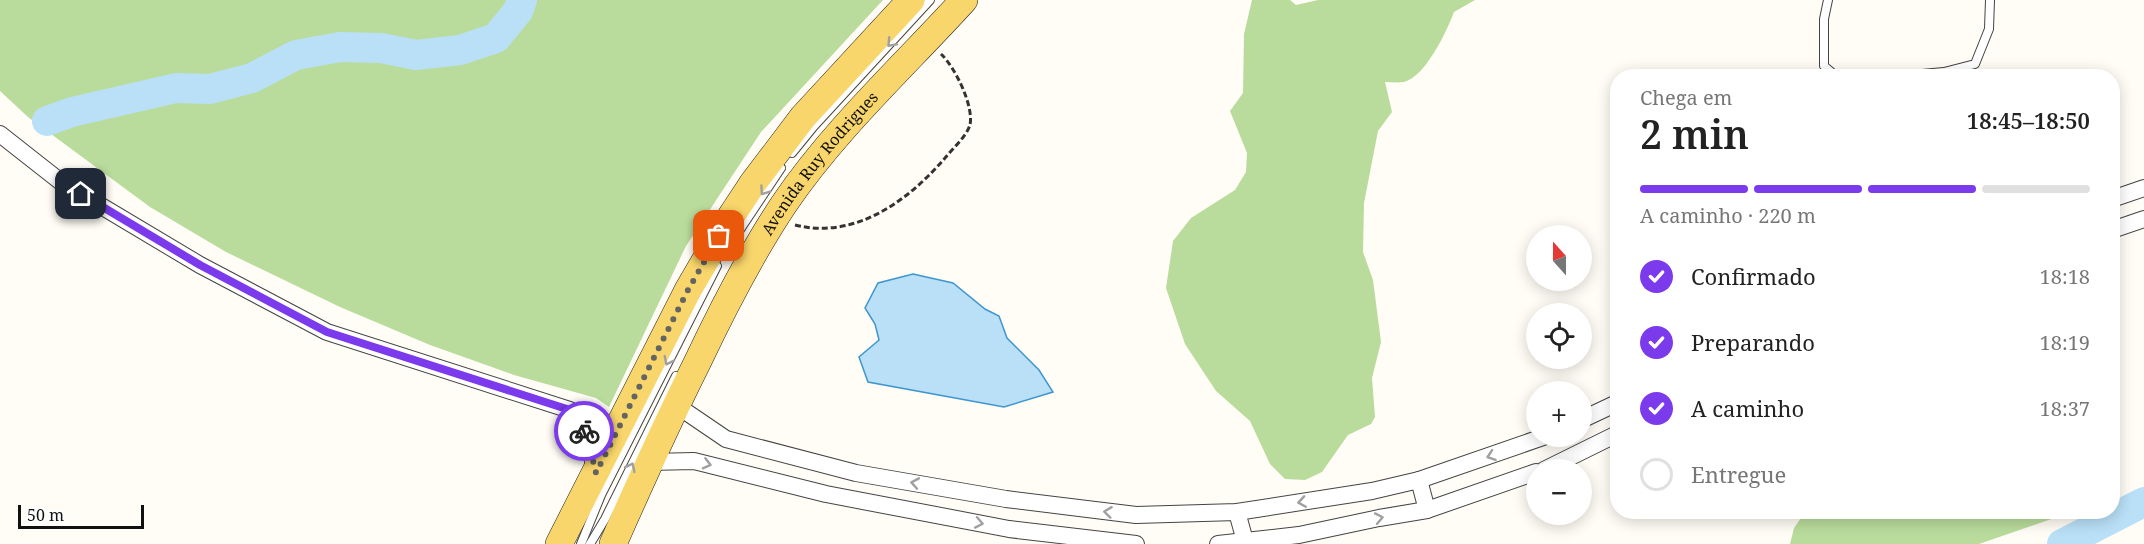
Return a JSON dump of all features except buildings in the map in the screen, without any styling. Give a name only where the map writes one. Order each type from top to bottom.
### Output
[{"type":"main road","points":[[559,544],[688,290],[708,253],[747,192],[810,109],[911,0]]},
{"type":"main road","name":"Avenida Ruy Rodrigues","points":[[613,544],[676,405],[739,278],[776,217],[834,140],[964,0]]},
{"type":"street","points":[[0,134],[61,182],[200,265],[327,332],[570,410],[587,436],[596,473]]},
{"type":"street","points":[[2120,196],[2144,188]]},
{"type":"street","points":[[2120,227],[2144,219]]},
{"type":"street","points":[[676,405],[726,439],[856,473],[1006,499],[1136,515],[1237,512],[1372,491],[1419,480],[1526,443]]},
{"type":"street","points":[[1592,415],[1610,406]]},
{"type":"street","points":[[1566,459],[1610,437]]},
{"type":"street","points":[[649,462],[694,461],[826,494],[998,526],[1136,544]]},
{"type":"street","points":[[1218,544],[1299,535],[1427,510],[1526,475]]},
{"type":"street","points":[[1419,480],[1427,510]]},
{"type":"street","points":[[1237,512],[1245,541]]},
{"type":"lane","points":[[726,252],[764,191],[814,126],[930,0]]},
{"type":"lane","points":[[1828,0],[1824,19],[1824,66],[1828,69]]},
{"type":"lane","points":[[1956,69],[1975,64],[1989,29],[1990,0]]},
{"type":"lane","points":[[581,544],[600,495],[720,260]]},
{"type":"lane","points":[[590,544],[605,519],[677,372]]},
{"type":"path","points":[[776,217],[791,224],[818,229],[830,229],[871,218],[910,192],[948,154],[966,132],[970,124],[970,113],[959,80],[945,57],[927,40]]},
{"type":"green space","points":[[0,0],[883,0],[761,132],[686,246],[609,407],[596,398],[514,375],[430,345],[340,307],[226,252],[150,207],[28,117],[0,91]]},
{"type":"green space","points":[[1252,0],[1290,0],[1296,5],[1318,0],[1475,0],[1454,12],[1441,41],[1420,72],[1404,82],[1385,82],[1392,112],[1378,131],[1364,203],[1363,252],[1373,280],[1381,342],[1372,378],[1375,417],[1371,424],[1348,435],[1322,472],[1305,480],[1285,479],[1270,464],[1250,421],[1216,391],[1185,344],[1166,288],[1173,241],[1191,218],[1235,190],[1246,172],[1247,153],[1230,111],[1243,93],[1244,34]]},
{"type":"green space","points":[[1800,519],[2051,519],[1979,544],[1790,544],[1794,528]]},
{"type":"water","points":[[913,274],[953,283],[985,309],[999,316],[1007,338],[1039,370],[1053,392],[1004,407],[868,382],[859,357],[879,340],[875,324],[865,308],[878,283]]},
{"type":"waterway","points":[[47,121],[72,112],[176,88],[210,89],[252,78],[296,55],[340,47],[381,48],[416,55],[460,50],[496,38],[518,11],[522,0]]},
{"type":"waterway","points":[[2120,514],[2144,502]]},
{"type":"waterway","points":[[2062,544],[2111,519]]},
{"type":"way so far","points":[[584,431],[596,473],[688,290],[719,236]]},
{"type":"route","points":[[81,194],[200,265],[327,332],[570,410],[584,431]]}]
